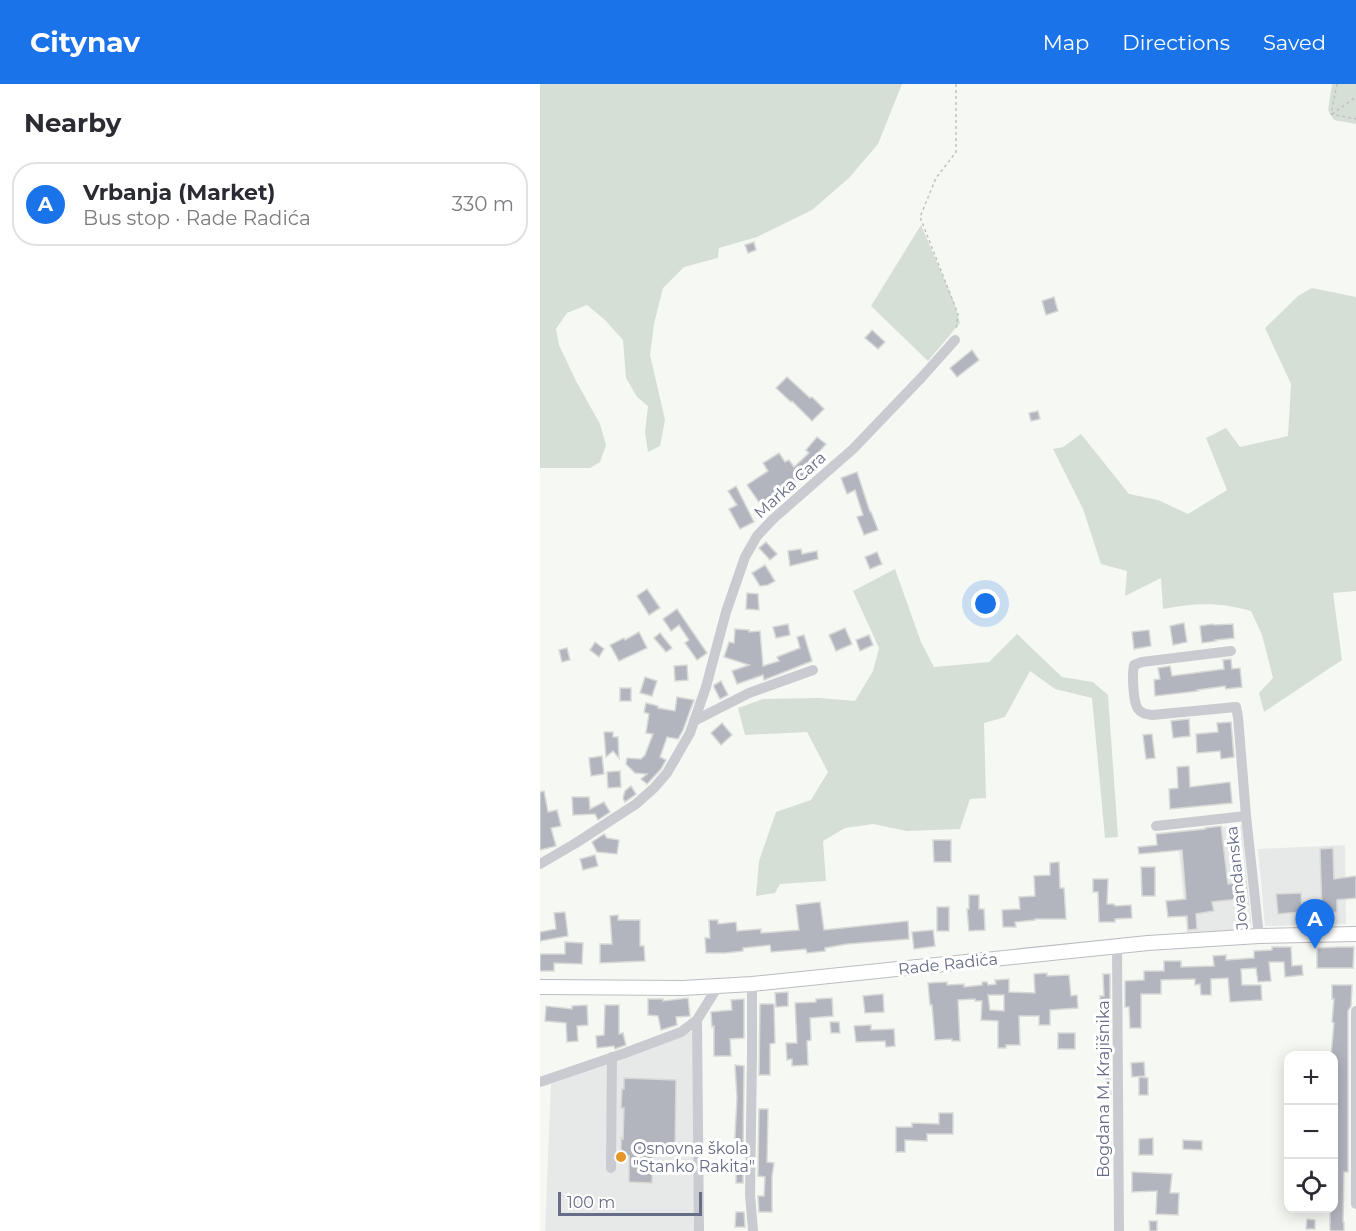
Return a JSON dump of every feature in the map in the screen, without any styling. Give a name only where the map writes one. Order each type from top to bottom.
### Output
[{"type":"main road","name":"Rade Radića","points":[[540,987],[683,988],[752,984],[1117,946],[1259,936],[1356,934]]},
{"type":"street","name":"Marka Cara","points":[[540,864],[636,804],[667,773],[690,733],[706,687],[729,603],[745,557],[757,536],[853,449],[955,340]]},
{"type":"street","name":"Jovandanska","points":[[1231,651],[1142,662],[1134,665],[1132,673],[1137,708],[1143,714],[1236,707],[1259,936]]},
{"type":"street","points":[[694,722],[749,693],[813,670]]},
{"type":"street","name":"Jovandanska","points":[[1156,826],[1246,816]]},
{"type":"street","name":"Bogdana M. Krajišnika","points":[[1117,946],[1119,1231]]},
{"type":"street","points":[[752,984],[750,1195],[753,1230]]},
{"type":"street","points":[[540,1082],[681,1032],[697,1020],[718,986]]},
{"type":"street","points":[[1356,1011],[1356,1204]]},
{"type":"street","points":[[697,1020],[699,1231]]},
{"type":"street","points":[[611,1168],[612,1057]]},
{"type":"path","points":[[955,340],[958,314],[920,217],[936,178],[956,152],[956,84]]},
{"type":"path","points":[[1331,114],[1337,84]]},
{"type":"path","points":[[1331,114],[1356,97]]},
{"type":"path","points":[[1331,114],[1356,119]]},
{"type":"shaded area","points":[[540,84],[902,84],[878,144],[849,178],[812,210],[757,237],[719,248],[718,258],[684,267],[663,288],[654,324],[650,355],[665,420],[660,446],[648,452],[645,432],[648,406],[637,397],[626,378],[623,340],[587,305],[567,313],[556,329],[559,345],[600,424],[606,445],[600,462],[590,468],[540,468]]},
{"type":"shaded area","points":[[1332,84],[1356,84],[1356,124],[1334,120],[1328,110]]},
{"type":"shaded area","points":[[921,225],[954,302],[960,323],[928,361],[871,306]]},
{"type":"shaded area","points":[[1312,288],[1356,297],[1356,591],[1333,593],[1342,660],[1264,712],[1259,693],[1273,678],[1262,635],[1251,611],[1207,604],[1163,609],[1161,578],[1125,596],[1127,571],[1101,564],[1083,509],[1053,449],[1063,447],[1081,434],[1129,494],[1158,500],[1188,514],[1227,490],[1206,438],[1226,428],[1240,447],[1288,436],[1291,384],[1265,328],[1298,296]]},
{"type":"shaded area","points":[[895,569],[921,642],[934,667],[989,662],[1017,634],[1062,677],[1093,682],[1108,695],[1118,837],[1105,838],[1092,698],[1055,689],[1030,671],[1005,717],[984,723],[986,798],[970,799],[960,829],[907,831],[873,824],[845,828],[823,841],[826,881],[780,884],[775,893],[756,896],[759,861],[776,812],[811,800],[828,772],[807,732],[745,735],[738,708],[763,699],[819,698],[855,701],[873,671],[879,648],[853,591]]},
{"type":"shaded area","points":[[1242,825],[1252,930],[1187,933],[1177,831]]},
{"type":"shaded area","points":[[1345,845],[1346,924],[1265,926],[1258,849]]},
{"type":"shaded area","name":"Osnovna škola \"Stanko Rakita\"","points":[[693,1031],[695,1231],[545,1231],[551,1084]]},
{"type":"building","points":[[754,242],[756,250],[748,253],[745,245]]},
{"type":"building","points":[[1054,297],[1058,311],[1046,315],[1042,301]]},
{"type":"building","points":[[872,330],[885,342],[878,349],[865,338]]},
{"type":"building","points":[[972,350],[979,360],[957,377],[950,368]]},
{"type":"building","points":[[787,377],[824,409],[812,421],[776,388]]},
{"type":"building","points":[[1038,411],[1040,419],[1031,421],[1029,413]]},
{"type":"building","points":[[817,437],[826,444],[810,462],[815,468],[808,475],[806,474],[790,485],[792,488],[763,508],[747,485],[768,471],[763,463],[779,453],[785,462],[789,460],[794,467],[809,453],[806,450]]},
{"type":"building","points":[[857,472],[878,530],[864,535],[857,517],[863,515],[855,490],[847,494],[841,478]]},
{"type":"building","points":[[736,486],[754,522],[740,529],[729,509],[737,505],[728,491]]},
{"type":"building","points":[[766,542],[777,554],[770,560],[759,548]]},
{"type":"building","points":[[801,549],[802,554],[817,551],[818,559],[790,566],[788,551]]},
{"type":"building","points":[[877,552],[882,564],[870,569],[865,557]]},
{"type":"building","points":[[765,565],[775,581],[760,586],[752,573]]},
{"type":"building","points":[[647,589],[660,608],[649,615],[637,596]]},
{"type":"building","points":[[747,593],[758,594],[759,610],[746,609]]},
{"type":"building","points":[[677,609],[707,653],[697,660],[685,643],[689,640],[679,625],[671,631],[663,619]]},
{"type":"building","points":[[1184,623],[1187,642],[1173,645],[1170,626]]},
{"type":"building","points":[[788,624],[790,635],[776,638],[773,627]]},
{"type":"building","points":[[1233,624],[1234,638],[1202,643],[1200,626]]},
{"type":"building","points":[[845,628],[852,644],[836,651],[829,635]]},
{"type":"building","points":[[735,629],[749,630],[749,632],[760,631],[763,666],[779,661],[777,657],[800,648],[797,637],[804,635],[812,661],[764,680],[763,675],[737,684],[732,671],[749,665],[724,657],[729,642],[734,643]]},
{"type":"building","points":[[1149,630],[1151,646],[1134,649],[1132,632]]},
{"type":"building","points":[[639,632],[647,648],[619,661],[610,645]]},
{"type":"building","points":[[660,633],[672,648],[666,652],[654,638]]},
{"type":"building","points":[[869,635],[873,645],[860,651],[856,640]]},
{"type":"building","points":[[595,642],[604,649],[599,657],[590,650]]},
{"type":"building","points":[[567,648],[570,660],[562,662],[559,650]]},
{"type":"building","points":[[1231,659],[1232,669],[1240,668],[1242,687],[1226,689],[1225,686],[1155,696],[1154,680],[1160,679],[1158,668],[1170,666],[1172,676],[1224,669],[1223,660]]},
{"type":"building","points":[[687,665],[688,680],[675,681],[674,666]]},
{"type":"building","points":[[645,677],[657,681],[652,696],[640,693]]},
{"type":"building","points":[[721,681],[728,695],[720,699],[714,685]]},
{"type":"building","points":[[620,688],[631,688],[631,701],[620,701]]},
{"type":"building","points":[[677,697],[694,700],[678,739],[667,737],[660,757],[666,760],[647,784],[641,779],[647,774],[635,773],[626,764],[627,758],[641,759],[645,755],[653,734],[646,733],[649,714],[644,712],[646,703],[675,711]]},
{"type":"building","points":[[1189,719],[1190,736],[1173,738],[1171,721]]},
{"type":"building","points":[[1231,722],[1234,757],[1221,759],[1220,751],[1197,753],[1196,734],[1218,732],[1217,723]]},
{"type":"building","points":[[722,723],[732,735],[721,745],[711,733]]},
{"type":"building","points":[[604,732],[613,732],[613,737],[618,737],[619,758],[613,751],[606,757]]},
{"type":"building","points":[[1152,734],[1155,758],[1146,759],[1143,735]]},
{"type":"building","points":[[602,756],[604,774],[591,776],[589,758]]},
{"type":"building","points":[[1189,766],[1190,787],[1230,782],[1232,803],[1170,809],[1169,789],[1178,788],[1177,767]]},
{"type":"building","points":[[620,771],[621,787],[608,788],[607,772]]},
{"type":"building","points":[[631,786],[636,794],[625,802],[623,798],[625,791]]},
{"type":"building","points":[[544,791],[548,812],[557,810],[561,826],[551,828],[556,846],[540,850],[540,792]]},
{"type":"building","points":[[572,797],[589,797],[590,809],[604,802],[610,812],[598,820],[595,814],[573,815]]},
{"type":"building","points":[[1221,826],[1228,884],[1246,882],[1248,905],[1238,905],[1238,899],[1212,902],[1214,911],[1196,914],[1197,929],[1188,930],[1187,916],[1168,917],[1166,901],[1186,899],[1182,850],[1139,854],[1138,847],[1157,845],[1156,834]]},
{"type":"building","points":[[604,834],[607,838],[619,840],[617,854],[597,852],[592,842]]},
{"type":"building","points":[[933,840],[951,840],[951,862],[934,862]]},
{"type":"building","points":[[1333,848],[1334,879],[1356,876],[1356,898],[1337,900],[1337,912],[1322,913],[1320,849]]},
{"type":"building","points":[[595,855],[598,866],[583,870],[580,859]]},
{"type":"building","points":[[1059,862],[1060,888],[1064,888],[1066,919],[1035,919],[1015,922],[1016,927],[1003,927],[1002,910],[1020,909],[1019,897],[1035,896],[1034,876],[1050,875],[1050,863]]},
{"type":"building","points":[[1141,867],[1155,867],[1155,896],[1142,896]]},
{"type":"building","points":[[1093,879],[1108,879],[1107,904],[1131,905],[1132,918],[1115,919],[1115,922],[1099,922],[1098,892],[1093,892]]},
{"type":"building","points":[[1301,893],[1302,912],[1278,914],[1276,894]]},
{"type":"building","points":[[969,895],[979,895],[979,909],[984,909],[985,930],[969,931],[967,909],[969,909]]},
{"type":"building","points":[[820,902],[824,930],[908,921],[909,939],[847,944],[825,948],[825,951],[807,953],[806,949],[771,952],[770,945],[743,948],[743,951],[706,953],[705,938],[710,938],[709,920],[718,920],[718,924],[736,922],[737,931],[761,929],[761,933],[799,930],[796,905]]},
{"type":"building","points":[[937,907],[949,907],[949,931],[937,931]]},
{"type":"building","points":[[565,912],[568,936],[540,941],[540,932],[556,929],[554,913]]},
{"type":"building","points":[[618,915],[618,920],[640,920],[640,946],[644,946],[645,961],[600,963],[600,944],[612,944],[610,916]]},
{"type":"building","points":[[933,930],[935,946],[914,949],[912,932]]},
{"type":"building","points":[[565,942],[583,943],[582,964],[554,963],[554,971],[540,971],[540,954],[565,954]]},
{"type":"building","points":[[1272,947],[1291,947],[1292,966],[1302,965],[1303,975],[1285,977],[1284,962],[1269,962],[1271,981],[1258,982],[1256,968],[1241,969],[1242,985],[1261,985],[1262,1000],[1230,1002],[1228,978],[1211,979],[1211,995],[1201,995],[1200,984],[1195,985],[1195,979],[1161,980],[1161,994],[1141,994],[1141,1028],[1130,1028],[1129,1007],[1125,1007],[1125,981],[1144,980],[1144,971],[1164,971],[1164,961],[1181,961],[1181,967],[1214,966],[1213,956],[1226,955],[1226,960],[1254,958],[1254,951],[1272,950]]},
{"type":"building","points":[[1354,947],[1353,968],[1317,968],[1317,948]]},
{"type":"building","points":[[1034,974],[1069,975],[1071,996],[1077,995],[1078,1008],[1050,1010],[1050,1025],[1039,1025],[1039,1016],[1019,1016],[1020,1045],[1006,1045],[1006,1048],[998,1048],[998,1021],[981,1020],[982,1001],[958,1000],[960,1041],[935,1040],[928,983],[947,982],[947,985],[964,984],[964,987],[982,985],[982,982],[987,982],[988,985],[996,984],[995,980],[1009,979],[1009,992],[1035,993]],"holes":[[[988,995],[1004,995],[1004,1011],[990,1010]]]},
{"type":"building","points":[[1103,974],[1110,974],[1110,1009],[1100,1009],[1100,996],[1104,996]]},
{"type":"building","points":[[1332,985],[1352,985],[1351,1006],[1348,1011],[1348,1172],[1344,1172],[1344,1231],[1330,1231],[1330,1213],[1338,1213],[1338,1051],[1331,1051],[1334,1023],[1332,1022],[1334,999],[1332,999]]},
{"type":"building","points":[[788,992],[788,1006],[776,1007],[775,993]]},
{"type":"building","points":[[883,994],[884,1012],[865,1013],[863,996]]},
{"type":"building","points":[[688,998],[690,1016],[676,1017],[677,1025],[661,1030],[658,1016],[648,1015],[648,999],[663,999],[663,1001]]},
{"type":"building","points":[[832,998],[833,1016],[810,1018],[811,1040],[807,1041],[808,1065],[792,1066],[792,1059],[787,1060],[786,1043],[797,1043],[795,1003],[816,1002],[816,999]]},
{"type":"building","points":[[744,999],[744,1038],[730,1039],[731,1056],[714,1056],[714,1026],[712,1027],[711,1012],[732,1010],[731,1000]]},
{"type":"building","points":[[760,1004],[774,1004],[775,1043],[770,1044],[770,1075],[759,1075]]},
{"type":"building","points":[[587,1005],[588,1025],[577,1026],[578,1041],[567,1042],[566,1023],[545,1021],[546,1006],[572,1009],[572,1006]]},
{"type":"building","points":[[605,1005],[619,1005],[619,1034],[623,1033],[626,1045],[615,1049],[614,1046],[597,1048],[596,1036],[604,1035]]},
{"type":"building","points":[[830,1022],[839,1022],[840,1033],[831,1033]]},
{"type":"building","points":[[871,1025],[871,1030],[894,1029],[895,1046],[886,1047],[885,1041],[856,1042],[854,1026]]},
{"type":"building","points":[[1058,1033],[1075,1033],[1075,1049],[1058,1049]]},
{"type":"building","points":[[1144,1062],[1145,1076],[1132,1077],[1131,1063]]},
{"type":"building","points":[[1106,1063],[1110,1063],[1110,1083],[1106,1082]]},
{"type":"building","points":[[735,1065],[744,1066],[743,1155],[734,1155],[737,1098]]},
{"type":"building","points":[[1139,1077],[1148,1078],[1148,1095],[1139,1095]]},
{"type":"building","points":[[624,1078],[676,1080],[675,1155],[653,1154],[652,1183],[629,1182],[629,1156],[621,1155],[624,1108],[621,1108]]},
{"type":"building","points":[[1110,1084],[1111,1095],[1102,1096],[1102,1085]]},
{"type":"building","points":[[759,1109],[768,1109],[767,1162],[774,1163],[772,1212],[759,1212],[758,1196],[764,1196],[765,1177],[758,1176]]},
{"type":"building","points":[[939,1113],[953,1113],[953,1134],[927,1134],[927,1141],[905,1140],[905,1152],[896,1152],[896,1127],[912,1127],[912,1123],[939,1124]]},
{"type":"building","points":[[1106,1128],[1111,1128],[1111,1162],[1100,1161],[1100,1147],[1106,1147]]},
{"type":"building","points":[[1153,1138],[1153,1155],[1139,1155],[1139,1139]]},
{"type":"building","points":[[1183,1140],[1202,1141],[1202,1150],[1183,1149]]},
{"type":"building","points":[[743,1170],[743,1183],[736,1183],[736,1171]]},
{"type":"building","points":[[1132,1172],[1172,1174],[1170,1193],[1179,1193],[1178,1215],[1156,1214],[1157,1191],[1132,1192]]},
{"type":"building","points":[[736,1212],[744,1212],[745,1227],[735,1227]]},
{"type":"building","points":[[1307,1219],[1315,1220],[1315,1229],[1306,1229]]},
{"type":"building","points":[[1149,1221],[1157,1221],[1157,1231],[1150,1231]]},
{"type":"place","name":"Vrbanja (Market)","points":[[1315,949]]},
{"type":"place","name":"Osnovna škola \"Stanko Rakita\"","points":[[621,1157]]}]
